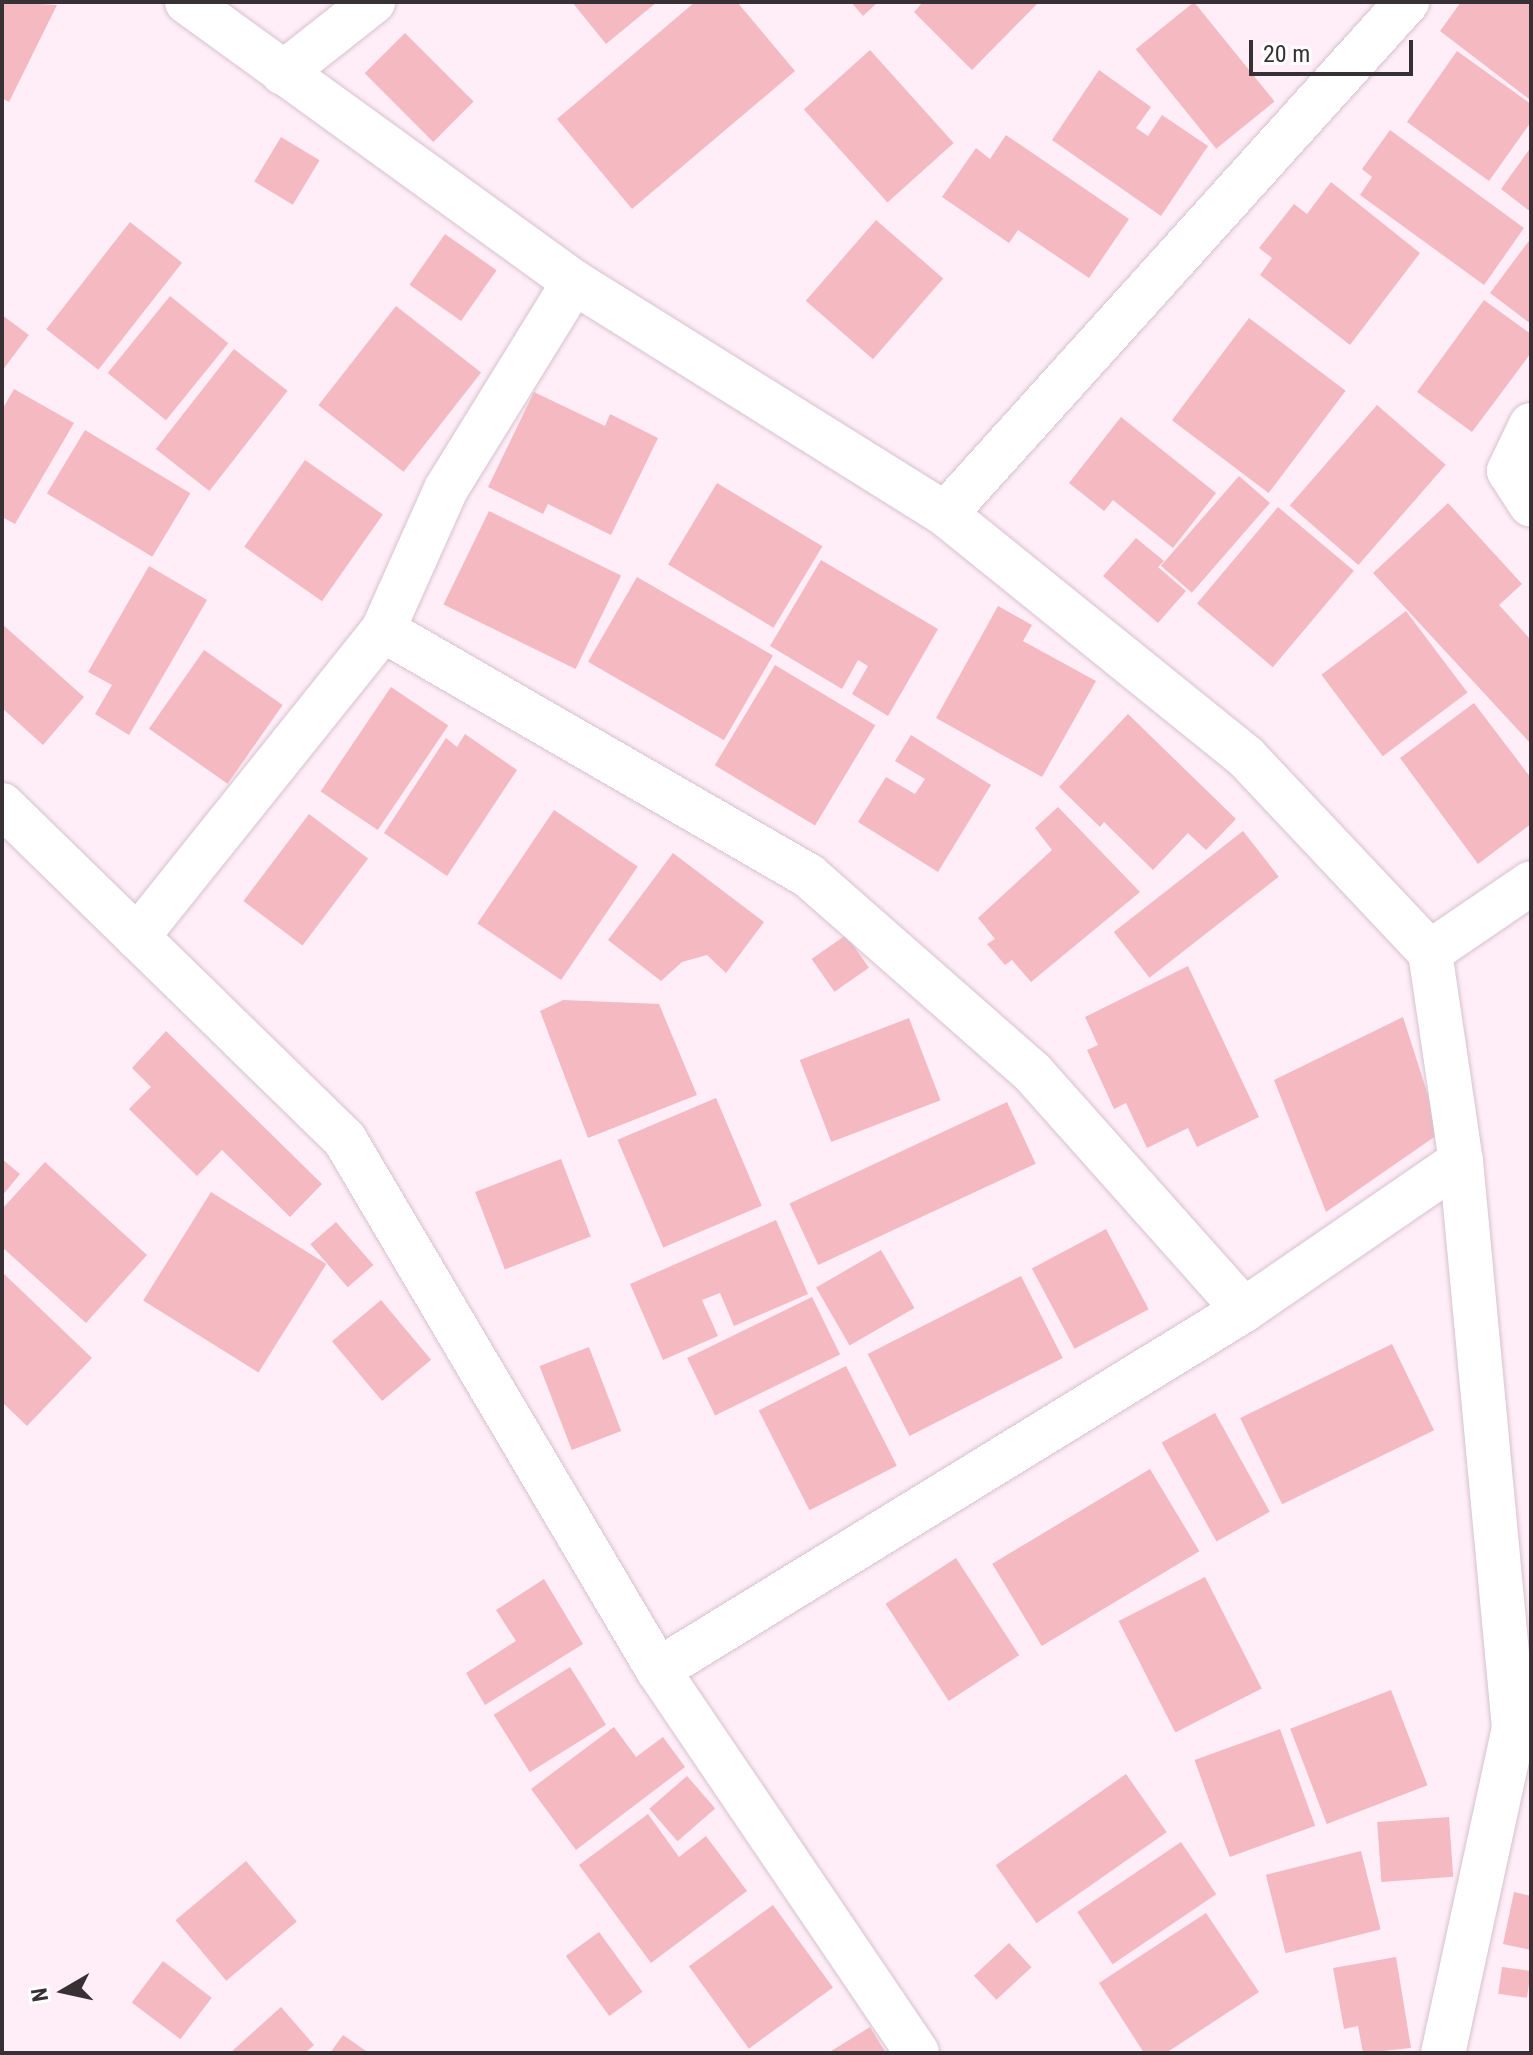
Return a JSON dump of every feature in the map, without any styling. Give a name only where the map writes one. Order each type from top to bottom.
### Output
[{"type":"street","points":[[187,2],[574,282],[945,514],[1246,757],[1430,952],[1461,1161],[1522,1729],[1443,2053]]},
{"type":"street","points":[[283,73],[373,2]]},
{"type":"street","points":[[945,514],[1407,2]]},
{"type":"street","points":[[137,937],[383,630],[446,489],[574,282]]},
{"type":"street","points":[[1531,425],[1509,471],[1531,505]]},
{"type":"street","points":[[383,630],[809,876],[1033,1073],[1244,1310]]},
{"type":"street","points":[[2,805],[345,1140],[658,1670],[917,2053]]},
{"type":"street","points":[[1430,952],[1531,883]]},
{"type":"street","points":[[658,1670],[1244,1310],[1461,1161]]},
{"type":"building","points":[[2,2],[57,5],[9,102],[2,98]]},
{"type":"building","points":[[572,2],[657,2],[606,44]]},
{"type":"building","points":[[695,2],[737,2],[795,71],[632,209],[557,119]]},
{"type":"building","points":[[851,2],[878,2],[863,16]]},
{"type":"building","points":[[923,2],[1039,2],[972,70],[914,12]]},
{"type":"building","points":[[1194,2],[1275,101],[1216,149],[1136,49]]},
{"type":"building","points":[[1461,2],[1531,2],[1529,99],[1440,31]]},
{"type":"building","points":[[405,33],[474,102],[433,142],[365,73]]},
{"type":"building","points":[[870,50],[954,143],[888,202],[804,110]]},
{"type":"building","points":[[1457,51],[1531,104],[1531,122],[1489,181],[1407,122]]},
{"type":"building","points":[[1099,70],[1151,107],[1136,128],[1148,136],[1162,115],[1208,146],[1161,216],[1052,140]]},
{"type":"building","points":[[1390,130],[1524,228],[1484,285],[1360,195],[1372,177],[1362,169]]},
{"type":"building","points":[[1006,135],[1129,219],[1089,278],[1018,230],[1009,243],[942,197],[976,148],[990,159]]},
{"type":"building","points":[[281,137],[320,160],[293,205],[254,182]]},
{"type":"building","points":[[1531,147],[1531,212],[1501,189]]},
{"type":"building","points":[[1331,182],[1420,253],[1350,345],[1260,275],[1272,258],[1259,248],[1294,204],[1307,214]]},
{"type":"building","points":[[876,220],[943,278],[873,359],[806,301]]},
{"type":"building","points":[[130,222],[182,263],[98,370],[46,329]]},
{"type":"building","points":[[445,234],[497,270],[461,321],[409,285]]},
{"type":"building","points":[[1531,238],[1531,324],[1490,293]]},
{"type":"building","points":[[170,296],[228,343],[166,420],[108,373]]},
{"type":"building","points":[[1484,300],[1531,334],[1531,353],[1472,432],[1417,392]]},
{"type":"building","points":[[396,306],[481,372],[404,472],[318,405]]},
{"type":"building","points":[[2,315],[29,335],[2,371]]},
{"type":"building","points":[[1249,318],[1346,391],[1269,493],[1172,420]]},
{"type":"building","points":[[234,349],[288,391],[209,491],[156,449]]},
{"type":"building","points":[[14,389],[74,423],[15,524],[2,517],[2,410]]},
{"type":"building","points":[[534,392],[605,426],[610,414],[658,438],[611,535],[548,504],[543,514],[488,487]]},
{"type":"building","points":[[1377,405],[1446,465],[1358,565],[1290,505]]},
{"type":"building","points":[[1121,417],[1216,493],[1173,548],[1113,500],[1104,511],[1069,483]]},
{"type":"building","points":[[85,430],[190,493],[152,557],[47,493]]},
{"type":"building","points":[[305,460],[383,514],[322,601],[244,547]]},
{"type":"building","points":[[1239,476],[1270,503],[1192,593],[1161,566]]},
{"type":"building","points":[[717,483],[822,546],[774,628],[668,564]]},
{"type":"building","points":[[1448,503],[1522,584],[1499,605],[1531,640],[1531,744],[1373,573]]},
{"type":"building","points":[[1278,507],[1354,571],[1273,667],[1197,604]]},
{"type":"building","points":[[489,511],[621,575],[576,669],[443,604]]},
{"type":"building","points":[[1136,538],[1164,561],[1158,567],[1186,591],[1158,623],[1103,576]]},
{"type":"building","points":[[821,560],[938,629],[888,716],[852,694],[868,666],[858,660],[842,689],[770,646]]},
{"type":"building","points":[[149,566],[207,600],[129,735],[95,714],[112,685],[88,672]]},
{"type":"building","points":[[637,577],[773,656],[724,740],[588,662]]},
{"type":"building","points":[[998,606],[1032,625],[1023,641],[1096,681],[1042,777],[936,718]]},
{"type":"building","points":[[1406,611],[1467,692],[1383,756],[1321,675]]},
{"type":"building","points":[[2,624],[84,697],[43,745],[2,708]]},
{"type":"building","points":[[204,650],[283,705],[228,784],[149,729]]},
{"type":"building","points":[[775,665],[875,725],[815,826],[715,765]]},
{"type":"building","points":[[391,687],[448,726],[378,830],[321,791]]},
{"type":"building","points":[[1474,703],[1531,778],[1531,824],[1478,864],[1400,758]]},
{"type":"building","points":[[1128,714],[1236,819],[1206,850],[1188,833],[1153,870],[1104,822],[1100,827],[1059,787]]},
{"type":"building","points":[[465,734],[517,770],[447,876],[384,833],[446,738],[457,747]]},
{"type":"building","points":[[911,735],[991,785],[938,872],[858,822],[886,777],[915,794],[925,779],[895,761]]},
{"type":"building","points":[[1058,807],[1140,892],[1031,982],[1012,960],[1005,965],[987,944],[995,939],[978,918],[1052,850],[1035,828]]},
{"type":"building","points":[[554,810],[638,866],[561,980],[477,924]]},
{"type":"building","points":[[309,814],[368,859],[303,946],[243,901]]},
{"type":"building","points":[[1243,831],[1279,877],[1149,978],[1114,932]]},
{"type":"building","points":[[673,853],[764,922],[726,973],[707,955],[682,962],[661,981],[608,940]]},
{"type":"building","points":[[846,935],[869,968],[835,992],[812,959]]},
{"type":"building","points":[[1188,966],[1259,1117],[1197,1147],[1188,1128],[1147,1148],[1126,1103],[1114,1109],[1087,1050],[1098,1045],[1085,1017]]},
{"type":"building","points":[[563,1000],[659,1004],[697,1095],[588,1138],[540,1011]]},
{"type":"building","points":[[1403,1017],[1440,1133],[1326,1212],[1274,1080]]},
{"type":"building","points":[[909,1018],[941,1100],[831,1142],[800,1060]]},
{"type":"building","points":[[166,1031],[322,1184],[290,1217],[222,1150],[197,1176],[129,1109],[151,1087],[132,1068]]},
{"type":"building","points":[[716,1098],[762,1206],[663,1248],[618,1140]]},
{"type":"building","points":[[1007,1102],[1036,1164],[818,1265],[789,1203]]},
{"type":"building","points":[[2,1159],[20,1174],[2,1196]]},
{"type":"building","points":[[561,1159],[591,1236],[505,1269],[475,1192]]},
{"type":"building","points":[[45,1162],[147,1255],[86,1323],[2,1247],[2,1209]]},
{"type":"building","points":[[211,1192],[326,1264],[259,1373],[143,1301]]},
{"type":"building","points":[[776,1220],[808,1294],[734,1326],[720,1293],[702,1300],[718,1336],[663,1360],[630,1284]]},
{"type":"building","points":[[336,1222],[373,1265],[348,1287],[310,1244]]},
{"type":"building","points":[[1106,1229],[1149,1309],[1075,1349],[1032,1268]]},
{"type":"building","points":[[881,1250],[914,1308],[850,1346],[816,1288]]},
{"type":"building","points":[[2,1272],[92,1358],[27,1426],[2,1402]]},
{"type":"building","points":[[1021,1276],[1063,1358],[910,1436],[868,1354]]},
{"type":"building","points":[[812,1297],[840,1355],[715,1415],[687,1358]]},
{"type":"building","points":[[381,1300],[431,1360],[382,1401],[332,1341]]},
{"type":"building","points":[[1392,1344],[1434,1430],[1282,1504],[1240,1418]]},
{"type":"building","points":[[589,1347],[621,1431],[572,1450],[540,1366]]},
{"type":"building","points":[[846,1366],[897,1466],[810,1510],[759,1410]]},
{"type":"building","points":[[1215,1413],[1270,1512],[1216,1541],[1162,1443]]},
{"type":"building","points":[[1150,1469],[1199,1551],[1042,1646],[992,1564]]},
{"type":"building","points":[[956,1558],[1019,1655],[949,1701],[886,1604]]},
{"type":"building","points":[[1205,1577],[1262,1688],[1175,1732],[1119,1621]]},
{"type":"building","points":[[544,1579],[583,1644],[485,1705],[466,1673],[516,1641],[496,1610]]},
{"type":"building","points":[[570,1667],[606,1725],[530,1772],[494,1715]]},
{"type":"building","points":[[1391,1690],[1428,1785],[1327,1824],[1290,1729]]},
{"type":"building","points":[[614,1727],[636,1757],[663,1737],[685,1767],[576,1850],[531,1789]]},
{"type":"building","points":[[1280,1729],[1315,1826],[1230,1857],[1194,1760]]},
{"type":"building","points":[[1126,1774],[1167,1832],[1036,1923],[996,1865]]},
{"type":"building","points":[[687,1776],[715,1808],[677,1841],[649,1809]]},
{"type":"building","points":[[648,1814],[679,1857],[706,1836],[747,1891],[651,1963],[579,1865]]},
{"type":"building","points":[[1449,1817],[1453,1877],[1381,1882],[1377,1822]]},
{"type":"building","points":[[1181,1842],[1216,1894],[1113,1964],[1077,1912]]},
{"type":"building","points":[[1361,1851],[1381,1930],[1286,1953],[1266,1875]]},
{"type":"building","points":[[246,1861],[297,1922],[226,1981],[176,1920]]},
{"type":"building","points":[[1514,1892],[1531,1896],[1531,1950],[1503,1944]]},
{"type":"building","points":[[773,1905],[833,1988],[749,2049],[689,1966]]},
{"type":"building","points":[[1206,1913],[1259,1992],[1166,2053],[1144,2053],[1099,1983]]},
{"type":"building","points":[[599,1932],[642,1992],[609,2016],[566,1956]]},
{"type":"building","points":[[1009,1943],[1032,1967],[996,2000],[974,1976]]},
{"type":"building","points":[[1396,1957],[1411,2048],[1363,2053],[1358,2026],[1344,2029],[1333,1968]]},
{"type":"building","points":[[163,1961],[212,1998],[180,2039],[132,2003]]},
{"type":"building","points":[[1502,1967],[1531,1971],[1527,1998],[1498,1994]]},
{"type":"building","points":[[281,2007],[314,2045],[305,2053],[230,2053]]},
{"type":"building","points":[[870,2027],[886,2053],[828,2053]]},
{"type":"building","points":[[343,2035],[369,2053],[330,2053]]}]
